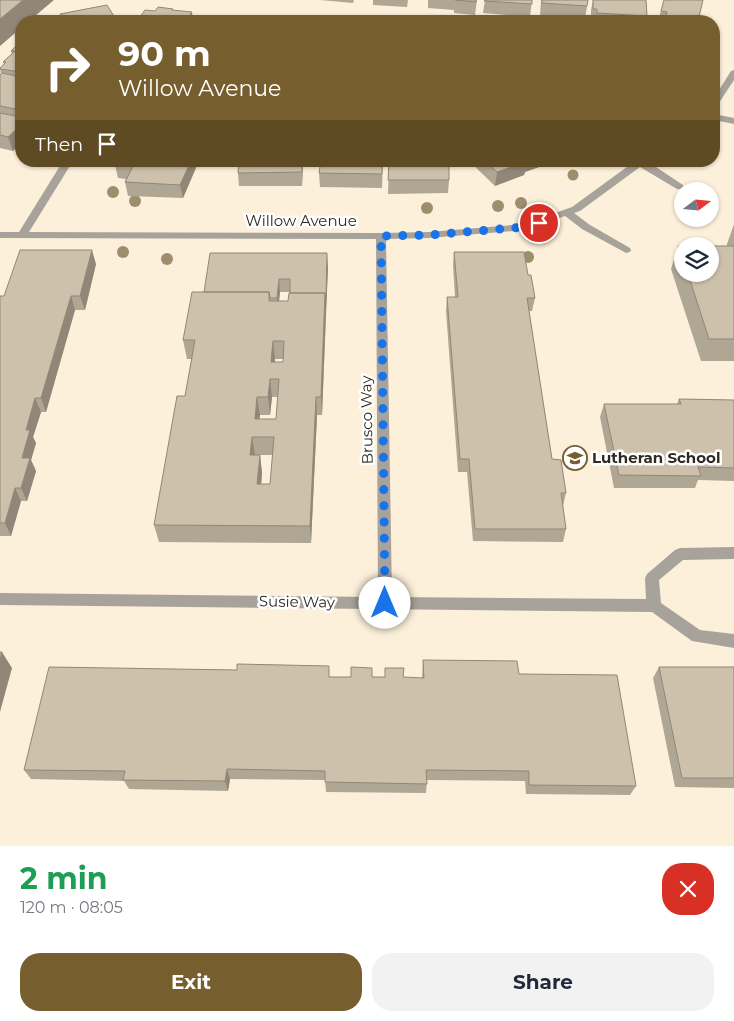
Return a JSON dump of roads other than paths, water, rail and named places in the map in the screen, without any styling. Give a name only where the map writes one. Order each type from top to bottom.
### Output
[{"type":"street","points":[[720,95],[734,73]]},
{"type":"street","points":[[720,118],[734,121]]},
{"type":"street","points":[[22,235],[64,167]]},
{"type":"street","name":"Willow Avenue","points":[[0,235],[381,236],[429,235],[525,227],[576,209],[634,167]]},
{"type":"street","points":[[649,167],[674,183]]},
{"type":"street","points":[[567,213],[586,227],[626,250]]},
{"type":"street","name":"Brusco Way","points":[[381,236],[385,603]]},
{"type":"street","points":[[734,553],[680,554],[652,578],[654,606],[697,636],[734,641]]},
{"type":"street","name":"Susie Way","points":[[0,599],[654,606]]},
{"type":"place","name":"Lutheran School","points":[[575,458]]}]
